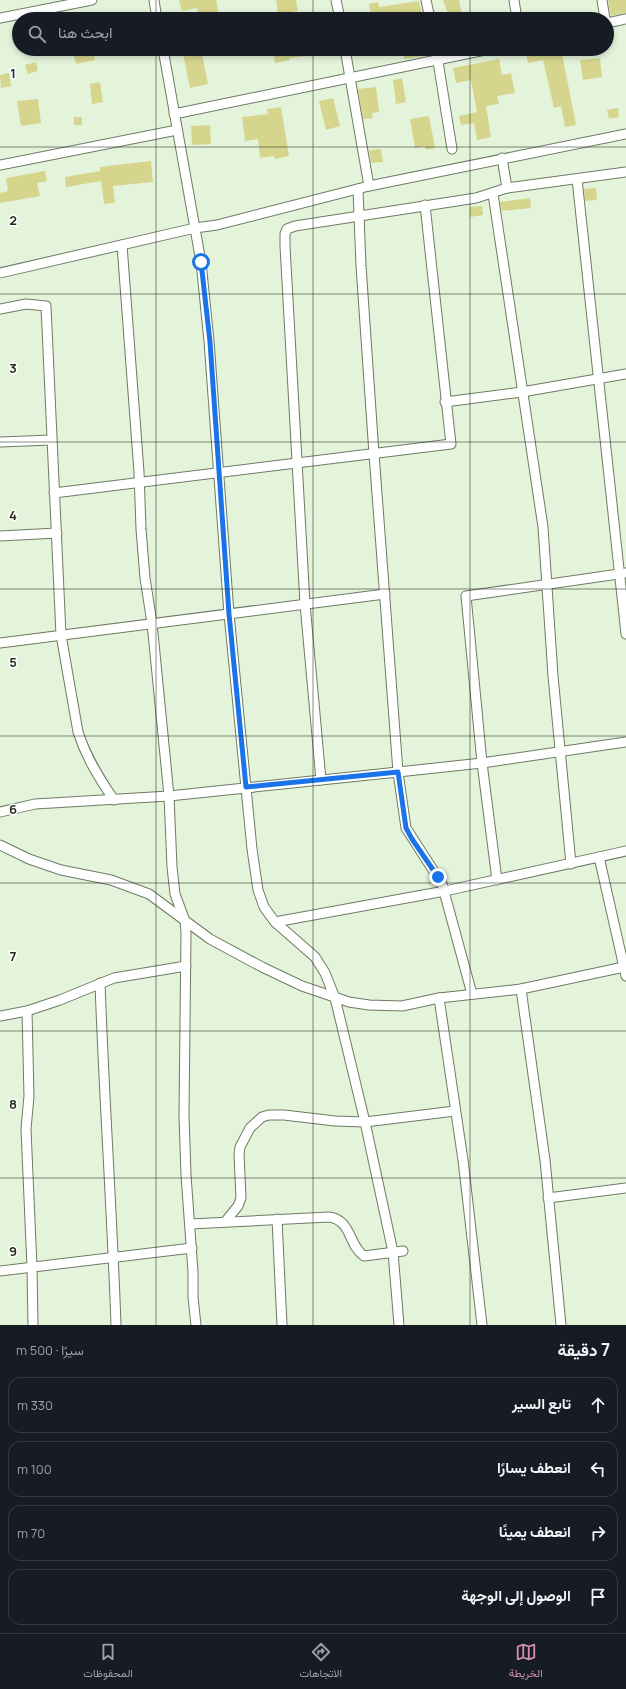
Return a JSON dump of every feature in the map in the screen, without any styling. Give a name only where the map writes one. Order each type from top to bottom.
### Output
[{"type":"street","points":[[31,12],[92,0]]},
{"type":"street","points":[[154,0],[156,12]]},
{"type":"street","points":[[336,0],[339,12]]},
{"type":"street","points":[[426,0],[429,12]]},
{"type":"street","points":[[514,0],[517,12]]},
{"type":"street","points":[[602,0],[604,12]]},
{"type":"street","points":[[0,18],[12,16]]},
{"type":"street","points":[[614,22],[626,20]]},
{"type":"street","points":[[164,56],[201,262],[210,342],[229,614],[252,849],[258,890],[264,907],[275,922],[315,957],[325,973],[335,998],[365,1122],[392,1252],[399,1325]]},
{"type":"street","points":[[346,56],[369,186]]},
{"type":"street","points":[[438,56],[452,150]]},
{"type":"street","points":[[174,114],[460,56]]},
{"type":"street","points":[[0,165],[177,130]]},
{"type":"street","points":[[0,273],[195,228],[217,225],[369,186],[626,134]]},
{"type":"street","points":[[502,158],[507,188]]},
{"type":"street","points":[[321,780],[305,604],[285,234],[287,229],[295,226],[476,198],[493,194],[507,188],[626,172]]},
{"type":"street","points":[[577,179],[598,378],[623,574],[626,634]]},
{"type":"street","points":[[358,189],[374,454],[398,772],[406,828],[438,877],[444,892],[472,994]]},
{"type":"street","points":[[493,194],[542,519],[559,752],[571,864]]},
{"type":"street","points":[[54,493],[451,444],[445,402],[425,205]]},
{"type":"street","points":[[122,245],[140,483],[141,529],[145,578],[152,623],[169,796],[175,894],[185,921],[186,966],[184,1114],[186,1175],[196,1325]]},
{"type":"street","points":[[0,309],[26,304],[46,306],[61,635],[78,732],[82,745],[92,767],[114,800]]},
{"type":"street","points":[[445,402],[522,392],[626,374]]},
{"type":"street","points":[[0,442],[51,440]]},
{"type":"street","points":[[0,536],[56,533]]},
{"type":"street","points":[[498,880],[482,763],[466,596],[623,574]]},
{"type":"street","points":[[0,643],[385,594]]},
{"type":"street","points":[[0,812],[35,804],[169,796],[482,763],[626,742]]},
{"type":"street","points":[[0,845],[30,859],[61,870],[111,880],[136,888],[149,894],[210,939],[262,967],[302,986],[335,998],[369,1005],[393,1006],[416,1004],[439,998],[521,989],[624,967]]},
{"type":"street","points":[[275,922],[444,892],[626,851]]},
{"type":"street","points":[[599,857],[626,976]]},
{"type":"street","points":[[0,1016],[27,1011],[60,1000],[114,978],[186,966]]},
{"type":"street","points":[[100,983],[103,1086],[116,1325]]},
{"type":"street","points":[[521,989],[545,1160],[561,1325]]},
{"type":"street","points":[[439,998],[468,1197],[482,1325]]},
{"type":"street","points":[[27,1011],[29,1096],[26,1128],[32,1267],[32,1325]]},
{"type":"street","points":[[225,1222],[238,1206],[242,1198],[239,1154],[240,1147],[254,1122],[262,1117],[275,1115],[365,1122],[455,1111]]},
{"type":"street","points":[[548,1198],[626,1188]]},
{"type":"street","points":[[190,1224],[277,1219],[336,1218],[344,1225],[362,1255],[366,1256],[404,1251]]},
{"type":"street","points":[[277,1219],[282,1325]]},
{"type":"street","points":[[0,1271],[192,1248]]},
{"type":"building","points":[[179,0],[216,0],[219,12],[198,12],[197,8],[182,11]]},
{"type":"building","points":[[276,0],[296,0],[298,11],[278,12]]},
{"type":"building","points":[[443,0],[459,0],[462,12],[447,12]]},
{"type":"building","points":[[608,0],[626,0],[626,13],[614,15],[614,12],[610,12]]},
{"type":"building","points":[[419,1],[421,12],[371,12],[369,4],[378,2],[379,7]]},
{"type":"building","points":[[74,56],[94,56],[95,60],[76,64]]},
{"type":"building","points":[[183,56],[202,56],[208,84],[190,88]]},
{"type":"building","points":[[274,56],[308,56],[289,58],[290,60],[275,63]]},
{"type":"building","points":[[404,56],[424,56],[404,59]]},
{"type":"building","points":[[527,56],[562,56],[576,125],[565,127],[561,106],[554,108],[543,60],[528,63]]},
{"type":"building","points":[[600,58],[602,77],[583,80],[580,60]]},
{"type":"building","points":[[499,59],[502,75],[511,73],[515,93],[497,96],[499,104],[486,106],[491,137],[477,140],[474,123],[461,125],[459,116],[477,112],[471,80],[456,83],[453,68]]},
{"type":"building","points":[[36,62],[38,71],[28,74],[25,65]]},
{"type":"building","points":[[9,73],[11,86],[1,88],[0,75]]},
{"type":"building","points":[[402,78],[406,102],[396,104],[393,80]]},
{"type":"building","points":[[100,82],[103,102],[92,104],[90,84]]},
{"type":"building","points":[[376,87],[379,112],[372,113],[373,118],[363,119],[358,89]]},
{"type":"building","points":[[333,98],[340,126],[326,130],[319,101]]},
{"type":"building","points":[[38,99],[41,123],[21,126],[17,101]]},
{"type":"building","points":[[281,107],[289,156],[275,159],[274,156],[260,158],[258,139],[245,141],[242,117],[268,114],[267,109]]},
{"type":"building","points":[[618,108],[619,117],[609,119],[607,110]]},
{"type":"building","points":[[429,116],[435,148],[426,150],[425,146],[415,148],[410,119]]},
{"type":"building","points":[[74,117],[82,117],[82,125],[74,125]]},
{"type":"building","points":[[210,125],[211,144],[192,145],[191,126]]},
{"type":"building","points":[[381,149],[383,162],[371,163],[369,150]]},
{"type":"building","points":[[151,161],[153,182],[113,186],[115,203],[104,204],[101,181],[66,187],[65,177],[100,171],[100,167]]},
{"type":"building","points":[[45,171],[47,181],[37,183],[40,196],[0,203],[0,193],[8,191],[6,178]]},
{"type":"building","points":[[596,188],[597,200],[585,201],[584,189]]},
{"type":"building","points":[[530,198],[531,208],[502,211],[500,202]]},
{"type":"building","points":[[482,206],[483,215],[470,217],[469,207]]},
{"type":"route","points":[[201,262],[210,342],[229,614],[246,787],[398,772],[406,828],[438,877]]}]
